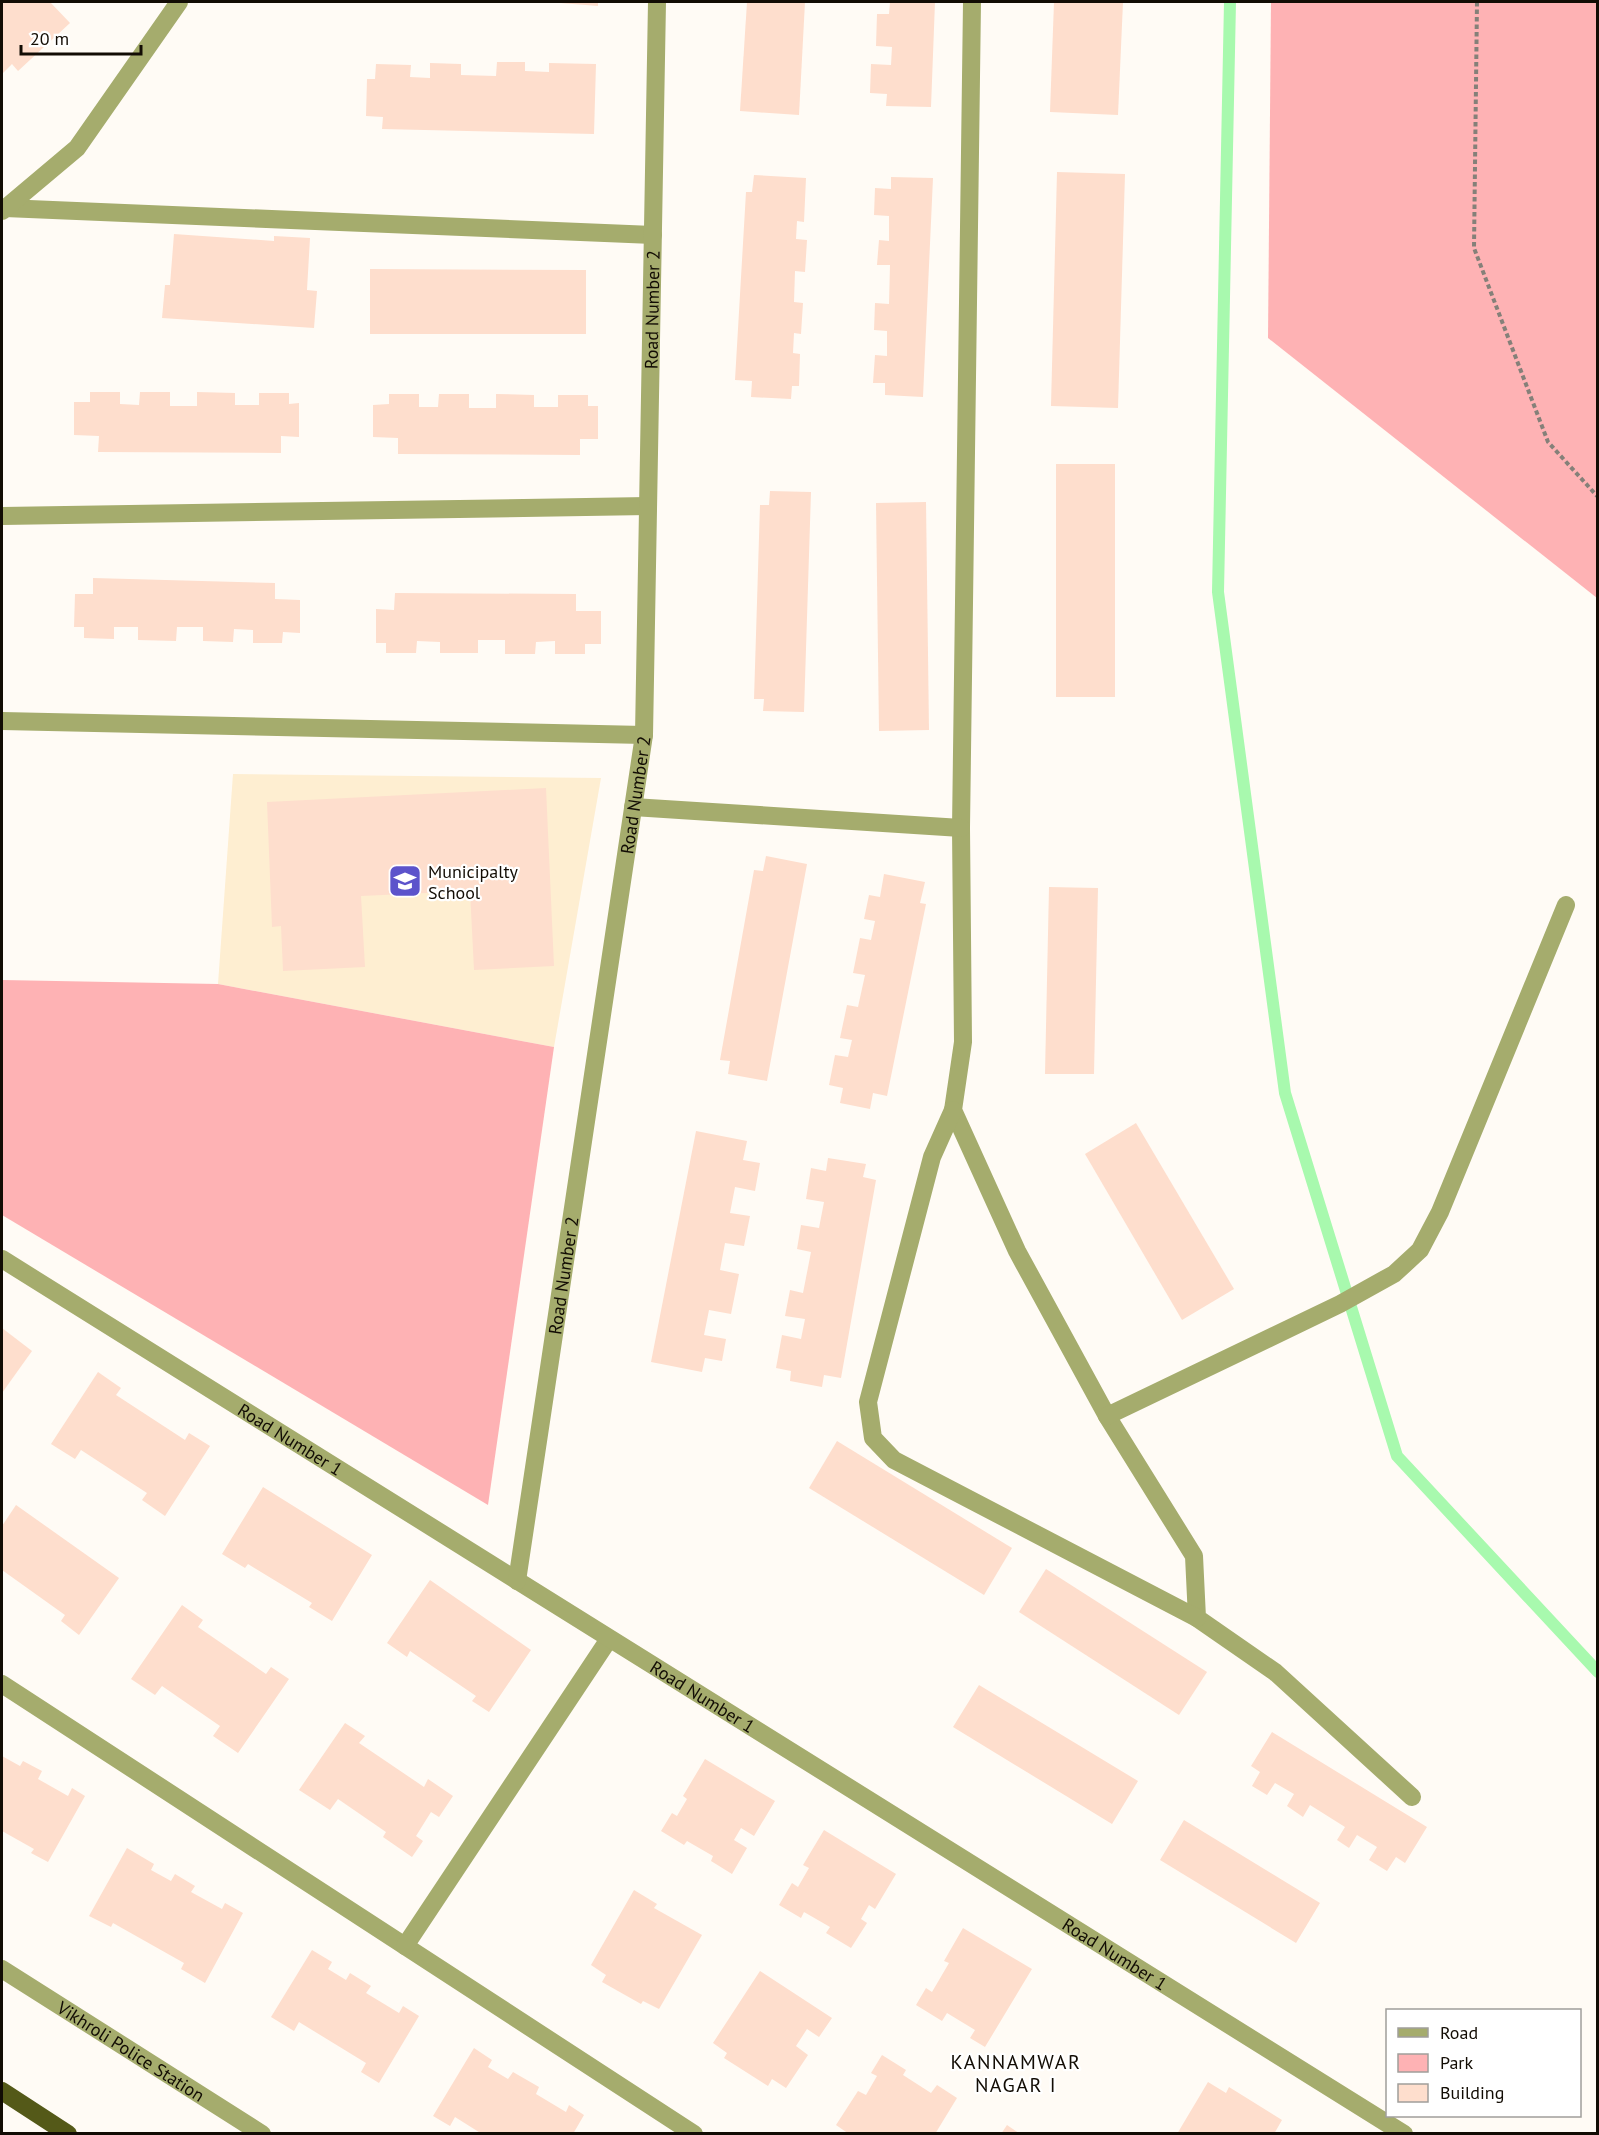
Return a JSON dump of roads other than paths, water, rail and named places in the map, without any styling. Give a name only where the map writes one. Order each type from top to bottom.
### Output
[{"type":"highway","points":[[2,2091],[68,2133]]},
{"type":"street","points":[[3,210],[77,148],[179,2]]},
{"type":"street","name":"Road Number 2","points":[[517,1581],[644,735],[657,2]]},
{"type":"street","points":[[972,2],[962,828],[963,1042],[953,1110],[932,1156],[868,1402],[873,1438],[894,1460],[1197,1618],[1275,1672],[1412,1797]]},
{"type":"street","points":[[3,210],[653,236]]},
{"type":"street","points":[[2,516],[648,506]]},
{"type":"street","points":[[2,721],[644,735]]},
{"type":"street","points":[[633,807],[962,828]]},
{"type":"street","points":[[1107,1416],[1340,1304],[1394,1274],[1420,1250],[1440,1212],[1566,905]]},
{"type":"street","points":[[953,1110],[1017,1251],[1107,1416],[1194,1556],[1197,1618]]},
{"type":"street","name":"Road Number 1","points":[[2,1259],[1404,2133]]},
{"type":"street","points":[[405,1946],[609,1638]]},
{"type":"street","points":[[2,1684],[694,2133]]},
{"type":"street","name":"Vikhroli Police Station","points":[[2,1969],[262,2133]]},
{"type":"waterway","points":[[1230,2],[1218,592],[1285,1093],[1397,1456],[1598,1672]]},
{"type":"place","name":"Municipalty School","points":[[405,881]]},
{"type":"district","name":"KANNAMWAR NAGAR I","points":[[1016,2074]]}]
